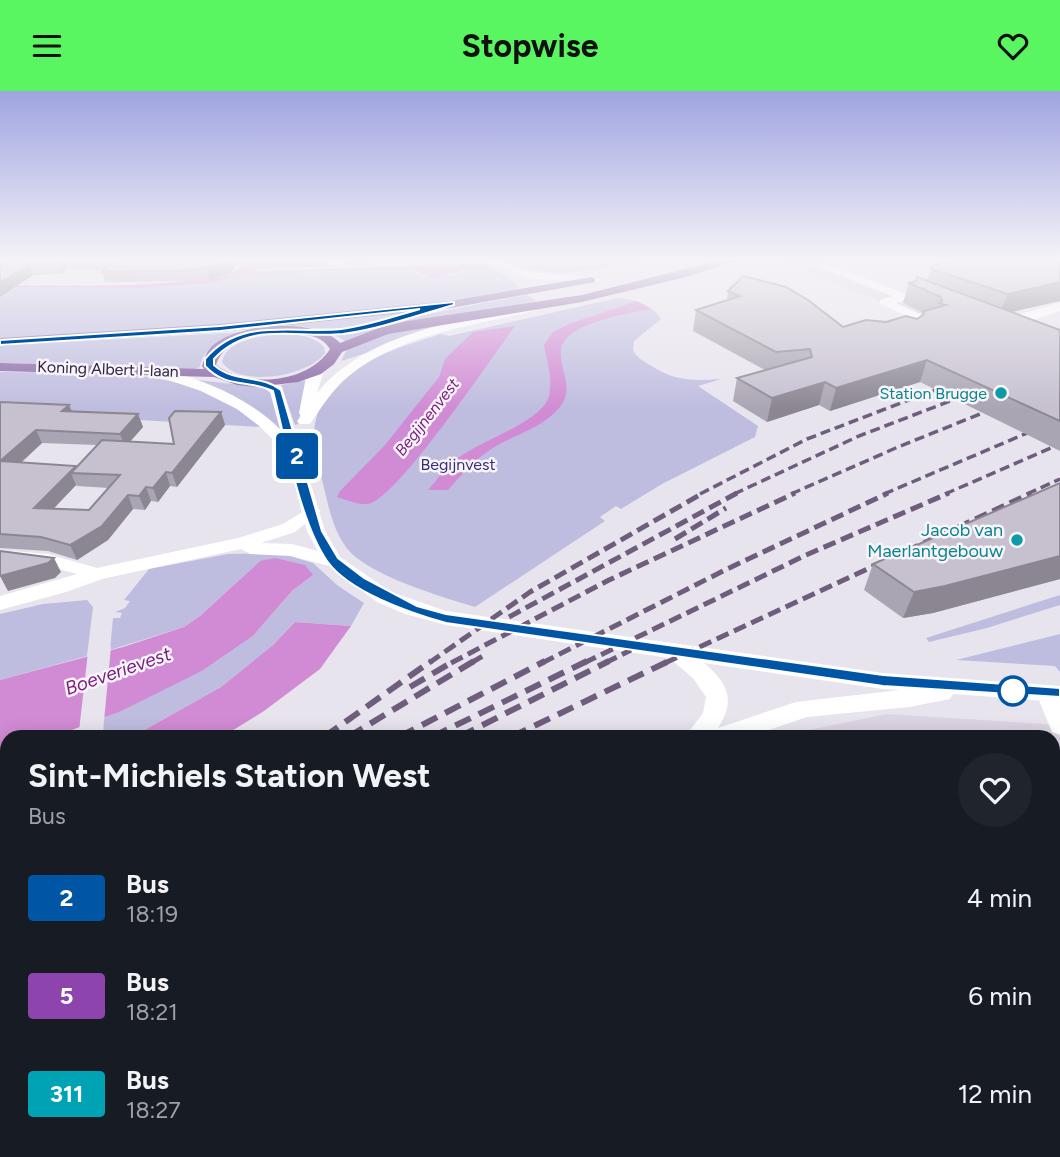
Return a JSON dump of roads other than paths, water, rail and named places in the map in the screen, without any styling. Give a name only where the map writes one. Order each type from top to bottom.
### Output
[{"type":"main road","points":[[220,328],[405,309]]},
{"type":"main road","points":[[220,328],[315,333],[361,328],[433,309]]},
{"type":"main road","points":[[296,454],[313,377],[334,358],[337,349],[360,338],[401,325],[524,309]]},
{"type":"main road","points":[[305,421],[333,383],[371,355],[419,338],[527,309]]},
{"type":"main road","points":[[900,309],[927,320]]},
{"type":"main road","points":[[986,320],[1013,321],[1054,309]]},
{"type":"main road","name":"Koning Albert I-laan","points":[[0,342],[220,328]]},
{"type":"main road","points":[[216,373],[209,362],[218,348],[243,336],[270,331]]},
{"type":"main road","points":[[315,333],[331,339],[337,349]]},
{"type":"main road","name":"Koning Albert I-laan","points":[[0,367],[156,371],[180,375],[216,373],[233,380],[262,383],[289,380],[317,371]]},
{"type":"main road","points":[[180,375],[243,407],[296,454]]},
{"type":"main road","points":[[262,383],[277,390],[316,531],[333,561]]},
{"type":"main road","points":[[0,603],[59,588],[97,574],[213,551],[281,531],[312,512]]},
{"type":"main road","points":[[213,551],[278,548],[333,561],[384,597],[412,609],[446,618],[883,681],[1053,693],[1060,726]]},
{"type":"main road","points":[[0,556],[48,560],[97,574]]},
{"type":"main road","points":[[677,652],[703,673],[718,700],[716,713],[703,730]]},
{"type":"main road","points":[[738,730],[776,715],[805,708],[919,698],[964,688]]},
{"type":"water","points":[[614,309],[651,309],[599,321],[573,333],[561,350],[566,392],[554,414],[489,451],[470,466],[448,490],[428,490],[458,458],[521,424],[542,407],[548,399],[550,386],[544,345],[553,332]]},
{"type":"water","name":"Begijnenvest","points":[[515,326],[467,394],[400,479],[381,497],[368,504],[337,497],[385,445],[439,377],[445,359],[473,332]]},
{"type":"water","name":"Boeverievest","points":[[275,558],[305,565],[313,575],[292,591],[253,636],[202,671],[121,711],[72,730],[0,730],[0,680],[123,647],[184,627],[200,616],[260,561]]},
{"type":"water","points":[[295,622],[351,626],[320,669],[264,711],[233,730],[144,730],[221,687],[273,645]]},
{"type":"railway","points":[[700,494],[807,439],[953,383]]},
{"type":"railway","points":[[734,494],[859,436],[971,393]]},
{"type":"railway","points":[[791,494],[1000,406]]},
{"type":"railway","points":[[884,494],[1060,419]]},
{"type":"railway","points":[[945,494],[1060,444]]},
{"type":"railway","points":[[1027,494],[1060,479]]},
{"type":"railway","points":[[429,663],[530,592],[703,493]]},
{"type":"railway","points":[[509,617],[737,493]]},
{"type":"railway","points":[[451,663],[609,580],[795,493]]},
{"type":"railway","points":[[542,663],[725,570],[888,493]]},
{"type":"railway","points":[[584,663],[806,555],[949,493]]},
{"type":"railway","points":[[665,663],[1031,493]]},
{"type":"railway","points":[[675,539],[726,508]]},
{"type":"railway","points":[[609,661],[631,650]]},
{"type":"railway","points":[[471,663],[486,654]]},
{"type":"railway","points":[[334,730],[431,661]]},
{"type":"railway","points":[[410,687],[454,661]]},
{"type":"railway","points":[[360,730],[474,661]]},
{"type":"railway","points":[[412,730],[545,661]]},
{"type":"railway","points":[[446,730],[587,661]]},
{"type":"railway","points":[[473,730],[609,661]]},
{"type":"railway","points":[[605,663],[609,661]]},
{"type":"railway","points":[[526,730],[669,661]]},
{"type":"place","name":"Station Brugge","points":[[1001,393]]},
{"type":"place","name":"Jacob van Maerlantgebouw","points":[[1017,540]]},
{"type":"park label","name":"Begijnvest","points":[[458,464]]}]
